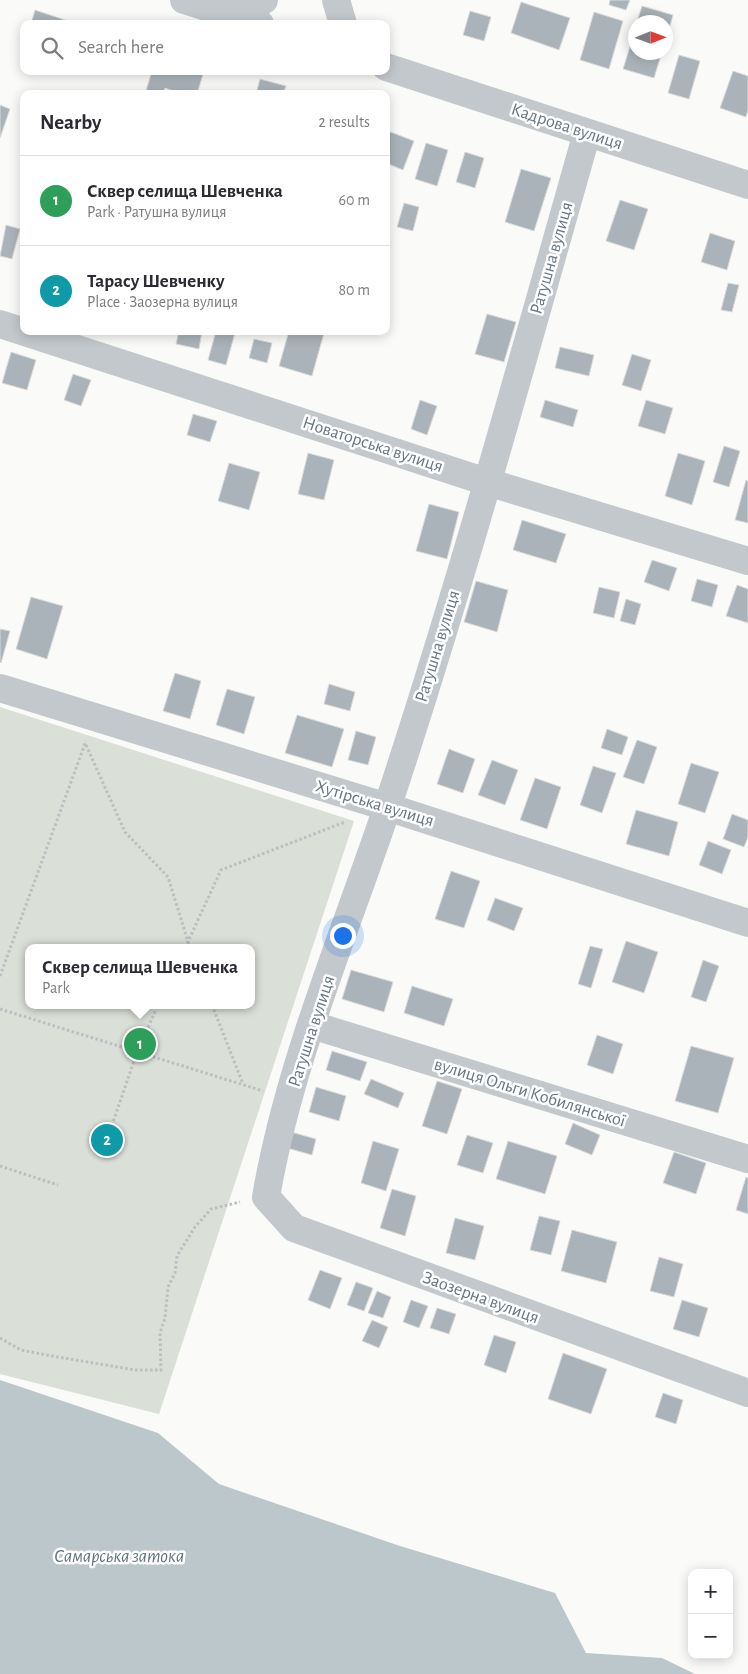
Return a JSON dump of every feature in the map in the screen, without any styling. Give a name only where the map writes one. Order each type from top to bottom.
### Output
[{"type":"street","points":[[184,0],[249,20]]},
{"type":"street","points":[[233,14],[264,0]]},
{"type":"street","points":[[336,0],[342,20]]},
{"type":"street","name":"Кадрова вулиця","points":[[390,68],[748,185]]},
{"type":"street","name":"Ратушна вулиця","points":[[266,1197],[273,1156],[312,1025],[387,807],[487,482],[587,133]]},
{"type":"street","name":"Новаторська вулиця","points":[[0,324],[20,330]]},
{"type":"street","name":"Новаторська вулиця","points":[[34,335],[487,482],[748,561]]},
{"type":"street","name":"Хутірська вулиця","points":[[0,688],[387,807],[748,923]]},
{"type":"street","name":"вулиця Ольги Кобилянської","points":[[312,1025],[748,1159]]},
{"type":"street","name":"Заозерна вулиця","points":[[266,1197],[294,1228],[748,1393]]},
{"type":"path","points":[[0,976],[95,717]]},
{"type":"path","points":[[85,744],[125,832],[168,877],[187,942]]},
{"type":"path","points":[[187,942],[221,870],[350,821]]},
{"type":"path","points":[[107,1140],[137,1052],[156,1009]]},
{"type":"path","points":[[214,1009],[243,1085]]},
{"type":"path","points":[[0,1010],[290,1099]]},
{"type":"path","points":[[0,1166],[58,1186]]},
{"type":"path","points":[[0,1338],[21,1350],[46,1355],[135,1370],[162,1370],[160,1332],[165,1318],[168,1287],[175,1273],[177,1256],[195,1226],[211,1209],[266,1197]]},
{"type":"shaded area","points":[[0,707],[354,821],[159,1414],[0,1374]]},
{"type":"water","name":"Самарська затока","points":[[0,1380],[158,1433],[219,1484],[400,1546],[555,1593],[586,1653],[662,1658],[695,1674],[0,1674]]},
{"type":"building","points":[[610,0],[630,0],[626,10],[609,5]]},
{"type":"building","points":[[521,2],[570,18],[559,50],[511,33]]},
{"type":"building","points":[[642,6],[673,15],[639,15]]},
{"type":"building","points":[[35,10],[65,20],[32,20]]},
{"type":"building","points":[[470,11],[491,17],[484,41],[463,35]]},
{"type":"building","points":[[594,12],[623,21],[609,69],[580,60]]},
{"type":"building","points":[[628,53],[628,60],[660,60],[654,78],[623,69]]},
{"type":"building","points":[[679,55],[700,61],[689,99],[668,93]]},
{"type":"building","points":[[733,71],[748,76],[748,110],[746,117],[720,108]]},
{"type":"building","points":[[151,75],[203,75],[198,90],[171,90],[165,88],[164,90],[146,90]]},
{"type":"building","points":[[260,79],[286,86],[284,90],[257,90]]},
{"type":"building","points":[[0,105],[10,109],[0,138]]},
{"type":"building","points":[[390,132],[414,141],[403,170],[390,165]]},
{"type":"building","points":[[426,143],[448,150],[437,186],[415,179]]},
{"type":"building","points":[[465,152],[484,158],[475,188],[456,182]]},
{"type":"building","points":[[521,169],[551,178],[534,231],[505,222]]},
{"type":"building","points":[[620,200],[648,209],[634,250],[606,241]]},
{"type":"building","points":[[404,203],[419,207],[413,231],[397,227]]},
{"type":"building","points":[[6,225],[20,229],[12,259],[0,256]]},
{"type":"building","points":[[710,233],[735,241],[727,270],[701,262]]},
{"type":"building","points":[[728,283],[739,285],[732,312],[721,310]]},
{"type":"building","points":[[487,314],[516,322],[504,362],[475,354]]},
{"type":"building","points":[[178,335],[201,335],[199,349],[176,344]]},
{"type":"building","points":[[215,335],[234,335],[226,365],[208,360]]},
{"type":"building","points":[[288,335],[323,335],[312,376],[279,366]]},
{"type":"building","points":[[254,339],[272,343],[267,363],[249,358]]},
{"type":"building","points":[[560,347],[594,355],[589,376],[555,368]]},
{"type":"building","points":[[11,352],[36,360],[27,390],[2,383]]},
{"type":"building","points":[[632,354],[651,360],[641,391],[622,385]]},
{"type":"building","points":[[73,374],[91,380],[81,406],[64,400]]},
{"type":"building","points":[[420,400],[437,406],[427,435],[411,429]]},
{"type":"building","points":[[545,400],[578,410],[573,427],[540,417]]},
{"type":"building","points":[[646,400],[673,408],[665,434],[638,426]]},
{"type":"building","points":[[193,414],[217,421],[210,442],[187,435]]},
{"type":"building","points":[[724,446],[740,451],[729,487],[713,482]]},
{"type":"building","points":[[308,453],[334,460],[324,500],[298,494]]},
{"type":"building","points":[[678,453],[705,461],[692,505],[665,496]]},
{"type":"building","points":[[229,463],[260,472],[249,510],[218,501]]},
{"type":"building","points":[[746,480],[748,481],[748,523],[735,520]]},
{"type":"building","points":[[429,504],[459,512],[447,559],[416,551]]},
{"type":"building","points":[[522,520],[566,534],[556,563],[513,550]]},
{"type":"building","points":[[652,560],[677,568],[669,591],[644,582]]},
{"type":"building","points":[[697,579],[718,585],[712,607],[691,601]]},
{"type":"building","points":[[476,581],[508,590],[497,632],[464,622]]},
{"type":"building","points":[[737,585],[748,589],[748,623],[726,616]]},
{"type":"building","points":[[599,587],[620,592],[614,618],[593,613]]},
{"type":"building","points":[[31,597],[63,606],[47,659],[16,649]]},
{"type":"building","points":[[626,599],[641,604],[635,625],[620,621]]},
{"type":"building","points":[[0,629],[10,631],[1,663],[0,662]]},
{"type":"building","points":[[175,673],[201,681],[190,719],[163,711]]},
{"type":"building","points":[[329,684],[355,692],[350,711],[324,704]]},
{"type":"building","points":[[227,689],[255,697],[244,734],[216,725]]},
{"type":"building","points":[[297,715],[344,729],[332,767],[285,753]]},
{"type":"building","points":[[607,729],[628,737],[622,755],[601,748]]},
{"type":"building","points":[[356,731],[376,737],[368,765],[348,760]]},
{"type":"building","points":[[637,740],[657,747],[644,784],[623,777]]},
{"type":"building","points":[[449,749],[475,759],[463,793],[437,784]]},
{"type":"building","points":[[492,760],[518,770],[505,805],[478,795]]},
{"type":"building","points":[[691,763],[719,772],[705,813],[678,804]]},
{"type":"building","points":[[593,766],[616,773],[602,813],[580,805]]},
{"type":"building","points":[[535,778],[561,787],[547,829],[520,820]]},
{"type":"building","points":[[636,810],[678,822],[669,856],[626,844]]},
{"type":"building","points":[[732,814],[748,820],[748,837],[744,847],[723,839]]},
{"type":"building","points":[[708,841],[731,850],[722,874],[699,865]]},
{"type":"building","points":[[451,871],[480,881],[464,928],[435,919]]},
{"type":"building","points":[[495,898],[523,908],[514,931],[487,920]]},
{"type":"building","points":[[626,941],[658,952],[644,993],[612,982]]},
{"type":"building","points":[[590,946],[603,949],[591,988],[578,984]]},
{"type":"building","points":[[703,960],[719,966],[706,1002],[691,997]]},
{"type":"building","points":[[351,970],[393,982],[384,1012],[342,999]]},
{"type":"building","points":[[412,986],[453,999],[444,1026],[404,1013]]},
{"type":"building","points":[[597,1035],[623,1044],[613,1074],[587,1065]]},
{"type":"building","points":[[691,1046],[734,1058],[718,1113],[675,1101]]},
{"type":"building","points":[[332,1051],[367,1062],[360,1081],[326,1070]]},
{"type":"building","points":[[371,1079],[404,1093],[398,1108],[364,1094]]},
{"type":"building","points":[[437,1081],[462,1089],[447,1134],[422,1126]]},
{"type":"building","points":[[316,1087],[346,1096],[339,1121],[309,1112]]},
{"type":"building","points":[[573,1123],[600,1135],[592,1155],[565,1144]]},
{"type":"building","points":[[284,1130],[316,1139],[312,1155],[280,1146]]},
{"type":"building","points":[[467,1135],[493,1143],[483,1173],[457,1165]]},
{"type":"building","points":[[373,1141],[399,1149],[386,1191],[361,1183]]},
{"type":"building","points":[[508,1141],[557,1156],[545,1194],[496,1179]]},
{"type":"building","points":[[674,1152],[706,1163],[696,1194],[663,1183]]},
{"type":"building","points":[[746,1177],[748,1178],[748,1214],[736,1210]]},
{"type":"building","points":[[392,1189],[416,1196],[405,1236],[380,1228]]},
{"type":"building","points":[[539,1216],[560,1221],[551,1255],[530,1250]]},
{"type":"building","points":[[455,1218],[484,1226],[475,1260],[446,1253]]},
{"type":"building","points":[[572,1230],[617,1242],[606,1283],[561,1271]]},
{"type":"building","points":[[659,1257],[683,1264],[674,1297],[650,1291]]},
{"type":"building","points":[[320,1270],[342,1278],[330,1309],[308,1300]]},
{"type":"building","points":[[356,1282],[373,1288],[364,1311],[347,1305]]},
{"type":"building","points":[[377,1291],[391,1297],[383,1318],[368,1313]]},
{"type":"building","points":[[411,1300],[428,1306],[419,1328],[403,1322]]},
{"type":"building","points":[[682,1300],[708,1308],[699,1337],[673,1329]]},
{"type":"building","points":[[437,1308],[456,1314],[449,1334],[430,1328]]},
{"type":"building","points":[[372,1320],[388,1327],[379,1348],[362,1341]]},
{"type":"building","points":[[494,1335],[516,1342],[506,1373],[484,1365]]},
{"type":"building","points":[[563,1353],[607,1369],[591,1414],[548,1399]]},
{"type":"building","points":[[663,1393],[683,1400],[676,1424],[655,1417]]},
{"type":"place","name":"Сквер селища Шевченка","points":[[140,1044]]},
{"type":"place","name":"Тарасу Шевченку","points":[[107,1140]]}]
